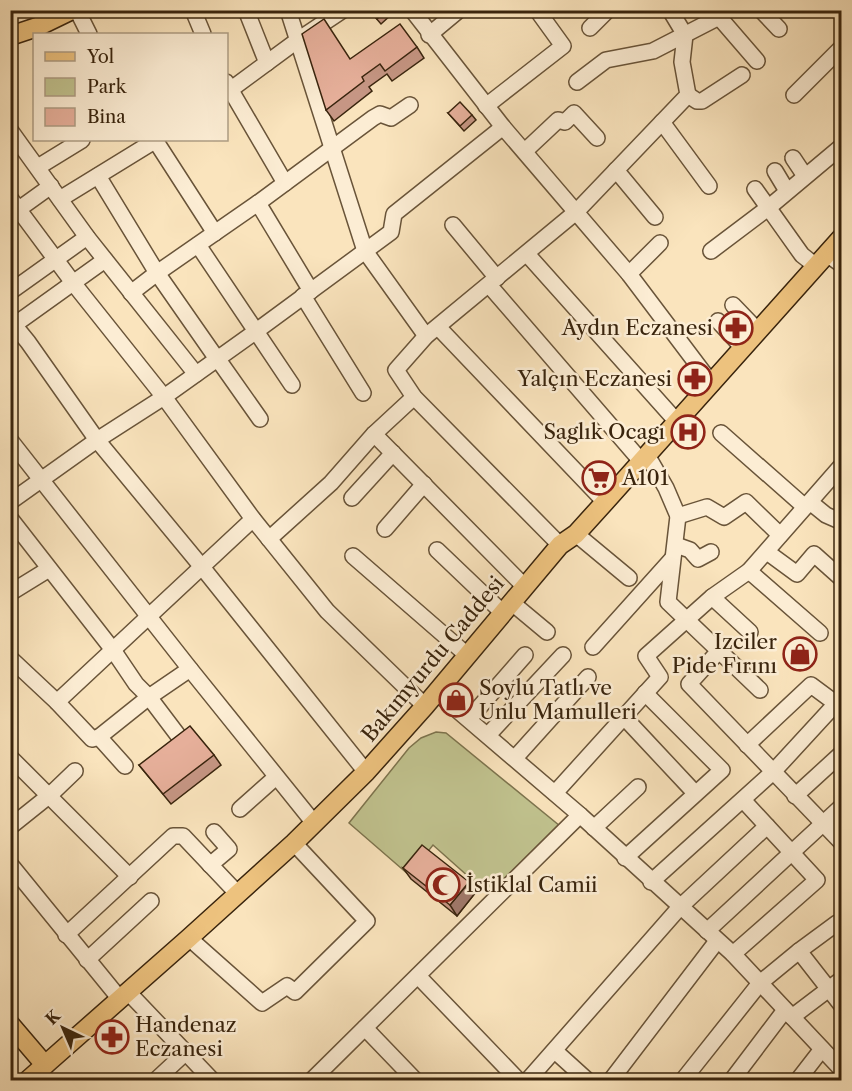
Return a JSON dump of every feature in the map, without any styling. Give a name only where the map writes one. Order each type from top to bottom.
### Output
[{"type":"main road","points":[[10,36],[39,31],[72,10]]},
{"type":"main road","name":"Bakımyurdu Caddesi","points":[[28,1080],[294,843],[366,772],[431,699],[560,545],[576,534],[678,423],[758,331],[834,254]]},
{"type":"main road","points":[[10,1024],[45,1065]]},
{"type":"street","points":[[77,10],[88,33]]},
{"type":"street","points":[[193,10],[203,33]]},
{"type":"street","points":[[246,10],[267,63]]},
{"type":"street","points":[[288,10],[365,251],[432,332],[605,502]]},
{"type":"street","points":[[285,183],[228,88],[342,10]]},
{"type":"street","points":[[412,10],[429,35],[503,127],[629,274],[712,384]]},
{"type":"street","points":[[429,35],[459,10]]},
{"type":"street","points":[[486,106],[563,46],[537,10]]},
{"type":"street","points":[[590,28],[608,10]]},
{"type":"street","points":[[670,10],[685,35],[682,62],[688,95],[697,101],[702,101],[742,75]]},
{"type":"street","points":[[761,10],[779,29]]},
{"type":"street","points":[[577,82],[606,60],[653,51],[723,14],[757,61]]},
{"type":"street","points":[[794,95],[842,47]]},
{"type":"street","points":[[560,545],[414,397],[396,370],[432,332],[576,212],[688,95]]},
{"type":"street","points":[[131,293],[373,118],[380,114],[391,118],[410,105]]},
{"type":"street","points":[[525,151],[558,120],[565,122],[574,113],[597,138]]},
{"type":"street","points":[[662,122],[709,186]]},
{"type":"street","points":[[10,502],[97,440],[164,397],[391,232],[394,214],[503,127]]},
{"type":"street","points":[[10,130],[87,237],[196,374]]},
{"type":"street","points":[[38,167],[80,141]]},
{"type":"street","points":[[60,199],[153,141]]},
{"type":"street","points":[[156,141],[215,232]]},
{"type":"street","points":[[711,251],[768,208],[842,146]]},
{"type":"street","points":[[793,158],[805,176]]},
{"type":"street","points":[[616,170],[655,217]]},
{"type":"street","points":[[775,171],[787,191]]},
{"type":"street","points":[[98,176],[157,273],[260,419]]},
{"type":"street","points":[[51,186],[15,203],[74,284],[164,397],[253,519],[327,611],[431,699],[469,719],[580,815],[651,882],[733,954],[842,1070]]},
{"type":"street","points":[[755,189],[802,255],[834,254]]},
{"type":"street","points":[[258,203],[363,393]]},
{"type":"street","points":[[453,225],[493,281],[644,458],[666,488],[678,516],[668,603],[760,690]]},
{"type":"street","points":[[10,292],[87,237]]},
{"type":"street","points":[[629,274],[660,243]]},
{"type":"street","points":[[198,245],[292,385]]},
{"type":"street","points":[[527,254],[678,423]]},
{"type":"street","points":[[105,260],[74,284],[12,324],[28,342],[97,440],[366,772]]},
{"type":"street","points":[[734,304],[758,331]]},
{"type":"street","points":[[718,321],[743,348]]},
{"type":"street","points":[[269,539],[331,483],[374,434],[414,397]]},
{"type":"street","points":[[721,433],[807,504],[842,522]]},
{"type":"street","points":[[374,434],[525,587]]},
{"type":"street","points":[[10,440],[148,617],[314,823]]},
{"type":"street","points":[[352,498],[393,453]]},
{"type":"street","points":[[555,794],[660,677],[646,656],[712,597],[749,571],[840,468]]},
{"type":"street","points":[[385,529],[424,484]]},
{"type":"street","points":[[678,516],[707,507],[724,517],[746,502],[780,535]]},
{"type":"street","points":[[10,518],[180,738]]},
{"type":"street","points":[[57,702],[253,519]]},
{"type":"street","points":[[576,534],[629,578]]},
{"type":"street","points":[[437,550],[507,607],[547,632]]},
{"type":"street","points":[[593,647],[674,552],[690,550],[698,559],[711,552]]},
{"type":"street","points":[[767,552],[796,574],[814,554],[842,579]]},
{"type":"street","points":[[353,556],[467,655]]},
{"type":"street","points":[[10,594],[48,569]]},
{"type":"street","points":[[749,571],[820,633]]},
{"type":"street","points":[[712,597],[750,632]]},
{"type":"street","points":[[718,652],[688,684],[822,825],[841,842]]},
{"type":"street","points":[[469,719],[525,655]]},
{"type":"street","points":[[488,735],[563,656]]},
{"type":"street","points":[[10,658],[92,739],[99,737],[149,697],[190,669]]},
{"type":"street","points":[[515,758],[588,677]]},
{"type":"street","points":[[651,882],[773,772],[840,703],[812,685],[747,745]]},
{"type":"street","points":[[625,858],[722,770],[645,693]]},
{"type":"street","points":[[623,716],[695,793]]},
{"type":"street","points":[[99,737],[125,766]]},
{"type":"street","points":[[795,796],[842,753]]},
{"type":"street","points":[[10,757],[130,877]]},
{"type":"street","points":[[10,827],[50,795],[75,771]]},
{"type":"street","points":[[240,810],[276,777]]},
{"type":"street","points":[[594,828],[638,787]]},
{"type":"street","points":[[733,954],[817,880],[743,800]]},
{"type":"street","points":[[611,1080],[712,936],[790,852],[842,806]]},
{"type":"street","points":[[315,1080],[580,815]]},
{"type":"street","points":[[528,1080],[680,907],[767,826]]},
{"type":"street","points":[[210,865],[229,849],[214,832]]},
{"type":"street","points":[[66,935],[173,836],[183,836],[237,893]]},
{"type":"street","points":[[189,938],[262,1003],[287,986],[295,992],[367,921],[294,843]]},
{"type":"street","points":[[10,864],[87,960],[212,1080]]},
{"type":"street","points":[[87,960],[151,901]]},
{"type":"street","points":[[683,1080],[760,983],[837,923],[842,931]]},
{"type":"street","points":[[800,951],[842,1006]]},
{"type":"street","points":[[418,976],[518,1080]]},
{"type":"street","points":[[732,1080],[789,1013],[842,979]]},
{"type":"street","points":[[365,1028],[415,1080]]},
{"type":"street","points":[[798,1080],[822,1049]]},
{"type":"street","points":[[555,1051],[587,1080]]},
{"type":"street","points":[[156,1080],[185,1053]]},
{"type":"green space","points":[[436,732],[446,733],[560,826],[488,894],[433,845],[409,875],[349,823],[409,748],[421,738]]},
{"type":"building","points":[[370,10],[387,10],[377,19]]},
{"type":"building","points":[[324,19],[350,59],[400,24],[417,47],[385,71],[380,64],[362,77],[364,81],[326,110],[302,34]]},
{"type":"building","points":[[460,102],[472,115],[460,126],[448,113]]},
{"type":"building","points":[[190,726],[214,755],[163,794],[139,765]]},
{"type":"building","name":"İstiklal Camii","points":[[422,845],[469,882],[450,905],[403,868]]},
{"type":"place","name":"Aydın Eczanesi","points":[[736,328]]},
{"type":"place","name":"Yalçın Eczanesi","points":[[695,379]]},
{"type":"place","name":"Saglık Ocagı","points":[[688,432]]},
{"type":"place","name":"A101","points":[[599,478]]},
{"type":"place","name":"Izciler Pide Fırını","points":[[800,654]]},
{"type":"place","name":"Soylu Tatlı ve Unlu Mamulleri","points":[[456,700]]},
{"type":"place","name":"İstiklal Camii","points":[[443,885]]},
{"type":"place","name":"Handenaz Eczanesi","points":[[112,1037]]}]
